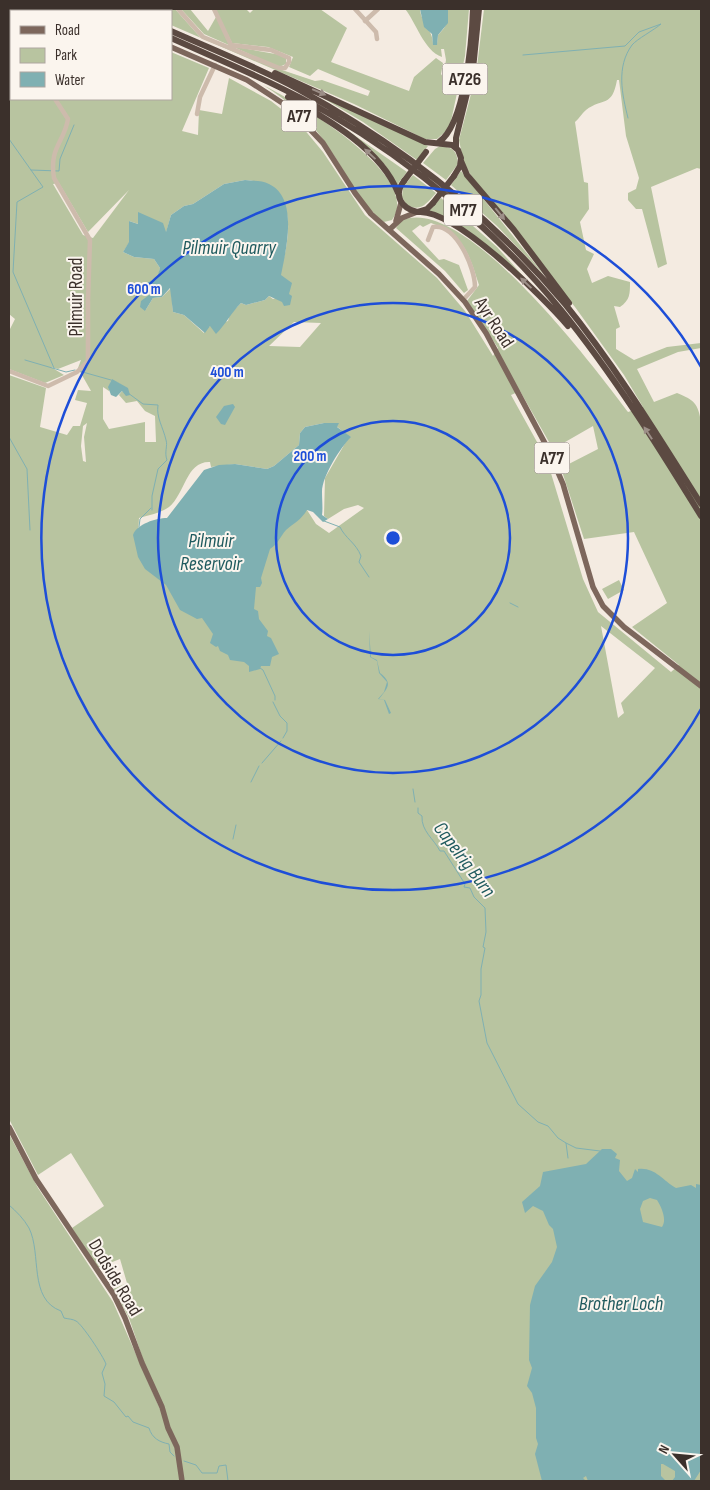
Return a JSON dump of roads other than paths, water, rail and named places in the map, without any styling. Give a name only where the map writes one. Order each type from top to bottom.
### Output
[{"type":"highway","name":"A726","points":[[398,193],[404,181],[426,152],[450,132],[467,68],[473,9]]},
{"type":"highway","name":"A726","points":[[461,161],[456,148],[456,138],[473,70],[480,9]]},
{"type":"highway","name":"M77","points":[[172,31],[326,95],[425,142],[437,143]]},
{"type":"highway","name":"M77","points":[[172,40],[308,102],[381,147],[431,184],[490,234],[566,317],[606,370],[701,516]]},
{"type":"highway","points":[[172,40],[272,88],[323,118],[357,142],[386,169],[401,203],[407,209],[431,214],[454,226],[497,257],[545,301],[606,370]]},
{"type":"highway","name":"M77","points":[[209,47],[298,89],[356,123],[458,196],[491,226],[547,284],[594,343],[701,504]]},
{"type":"highway","points":[[437,143],[449,144],[456,148]]},
{"type":"highway","points":[[418,212],[433,203],[454,176],[461,161]]},
{"type":"highway","points":[[461,161],[467,175],[522,241],[594,335],[637,405]]},
{"type":"main road","name":"Ayr Road","points":[[172,47],[261,87],[296,113],[323,143],[364,205],[439,274],[463,300],[486,333],[547,447],[564,484],[593,587],[603,606],[624,627],[701,686]]},
{"type":"main road","points":[[395,223],[401,203]]},
{"type":"main road","points":[[389,230],[404,216],[418,212]]},
{"type":"main road","name":"Dodside Road","points":[[9,1127],[36,1179],[114,1295],[177,1447],[182,1481]]},
{"type":"street","points":[[178,9],[203,37],[279,68],[283,69],[288,65],[289,58],[281,54],[231,45],[214,9]]},
{"type":"street","points":[[354,9],[376,32],[377,38]]},
{"type":"street","points":[[365,21],[378,9]]},
{"type":"street","points":[[197,114],[200,97],[215,66]]},
{"type":"street","name":"Pilmuir Road","points":[[9,371],[48,386],[87,365],[90,348],[88,301],[90,240],[54,178],[53,168],[56,146],[68,119],[56,100]]},
{"type":"street","points":[[428,240],[433,227],[437,227],[454,236],[462,247],[475,280],[475,287],[463,300]]},
{"type":"street","points":[[90,240],[93,234]]},
{"type":"water","points":[[420,9],[448,9],[448,23],[438,35],[437,45],[433,45],[432,34],[424,27]]},
{"type":"water","name":"Pilmuir Quarry","points":[[245,180],[269,184],[278,191],[284,201],[288,225],[281,275],[292,283],[289,294],[292,296],[290,305],[284,306],[282,302],[269,296],[265,300],[246,305],[241,303],[216,334],[210,326],[205,333],[184,315],[173,312],[170,288],[162,297],[153,298],[145,311],[140,307],[141,301],[153,292],[139,296],[137,293],[145,289],[146,283],[157,278],[160,268],[154,259],[134,257],[123,252],[129,242],[129,221],[138,224],[138,212],[163,223],[166,232],[171,215],[184,206],[193,204],[224,184]]},
{"type":"water","points":[[112,379],[128,388],[130,395],[126,396],[122,391],[116,397],[111,395],[108,387]]},
{"type":"water","points":[[233,404],[235,407],[225,425],[221,424],[216,417],[224,406]]},
{"type":"water","name":"Pilmuir Reservoir","points":[[324,423],[339,423],[337,427],[351,437],[333,462],[323,485],[322,515],[328,519],[323,522],[313,512],[307,510],[270,549],[261,578],[262,583],[260,587],[256,587],[254,609],[258,611],[259,619],[268,631],[267,636],[271,638],[279,654],[272,657],[270,666],[261,666],[260,669],[249,672],[249,666],[244,662],[230,660],[228,655],[220,651],[218,646],[216,647],[210,643],[213,634],[202,618],[197,619],[180,610],[166,585],[145,569],[138,557],[133,535],[138,528],[147,522],[167,518],[204,470],[219,465],[235,464],[267,469],[274,466],[299,445],[300,433],[305,427]]},
{"type":"water","points":[[369,631],[371,657],[377,660],[380,673],[388,683],[387,689],[379,699],[385,700],[391,713],[389,714],[384,700],[378,699],[384,692],[387,682],[379,673],[377,661],[370,657]]},
{"type":"water","name":"Brother Loch","points":[[602,1149],[611,1149],[617,1154],[615,1158],[620,1160],[619,1171],[627,1181],[632,1178],[635,1169],[638,1172],[638,1169],[644,1169],[654,1172],[676,1188],[691,1185],[696,1188],[696,1184],[701,1185],[701,1470],[694,1481],[672,1481],[675,1477],[675,1471],[661,1464],[661,1476],[665,1480],[671,1481],[588,1481],[586,1476],[583,1478],[586,1481],[542,1481],[535,1454],[538,1444],[536,1438],[536,1408],[532,1393],[527,1386],[532,1368],[529,1360],[530,1305],[535,1286],[552,1262],[557,1247],[553,1229],[549,1225],[543,1211],[533,1206],[525,1213],[522,1202],[540,1186],[543,1172],[586,1164]],"holes":[[[650,1198],[657,1200],[664,1217],[662,1227],[643,1222],[640,1209],[643,1201]]]},
{"type":"waterway","points":[[523,55],[625,46],[639,32],[661,24],[632,45],[627,53],[622,71],[622,90],[628,118]]},
{"type":"waterway","points":[[31,170],[59,171],[60,159],[74,125]]},
{"type":"waterway","points":[[9,139],[43,187],[17,202],[13,272],[54,368]]},
{"type":"waterway","points":[[25,360],[66,372],[75,370]]},
{"type":"waterway","points":[[79,371],[111,380]]},
{"type":"waterway","points":[[128,393],[143,404],[158,405],[159,418],[165,435],[167,460],[158,469],[152,496],[152,510]]},
{"type":"waterway","points":[[9,437],[27,469],[30,530]]},
{"type":"waterway","points":[[139,527],[140,519],[151,508]]},
{"type":"waterway","name":"Capelrig Burn","points":[[324,521],[340,527],[359,551],[361,556],[359,562],[369,577]]},
{"type":"waterway","points":[[510,603],[518,607]]},
{"type":"waterway","points":[[260,668],[263,670],[275,700]]},
{"type":"waterway","points":[[273,702],[280,716],[287,723],[287,731],[283,738]]},
{"type":"waterway","points":[[262,763],[281,741]]},
{"type":"waterway","points":[[251,782],[259,766]]},
{"type":"waterway","name":"Capelrig Burn","points":[[413,789],[415,802]]},
{"type":"waterway","name":"Capelrig Burn","points":[[418,808],[418,813],[422,816],[422,821],[428,835],[440,851],[444,851],[465,884],[464,887],[470,888],[474,897],[485,908],[486,932],[483,947],[485,948],[481,969],[481,995],[479,1001],[487,1043],[518,1104],[538,1122],[548,1126],[558,1138],[566,1143],[568,1158]]},
{"type":"waterway","points":[[233,839],[236,825]]},
{"type":"waterway","points":[[566,1143],[576,1148],[600,1151]]},
{"type":"waterway","points":[[9,1205],[20,1215],[29,1228],[33,1239],[40,1286],[44,1297],[51,1305],[61,1311],[64,1318],[79,1323],[106,1364],[102,1373],[105,1384],[104,1396],[114,1402],[126,1417],[128,1416],[133,1422],[149,1428],[156,1439],[169,1444],[170,1452],[174,1456]]},
{"type":"waterway","points":[[184,1461],[196,1465],[202,1473],[217,1473],[219,1466],[226,1465],[228,1481]]}]
